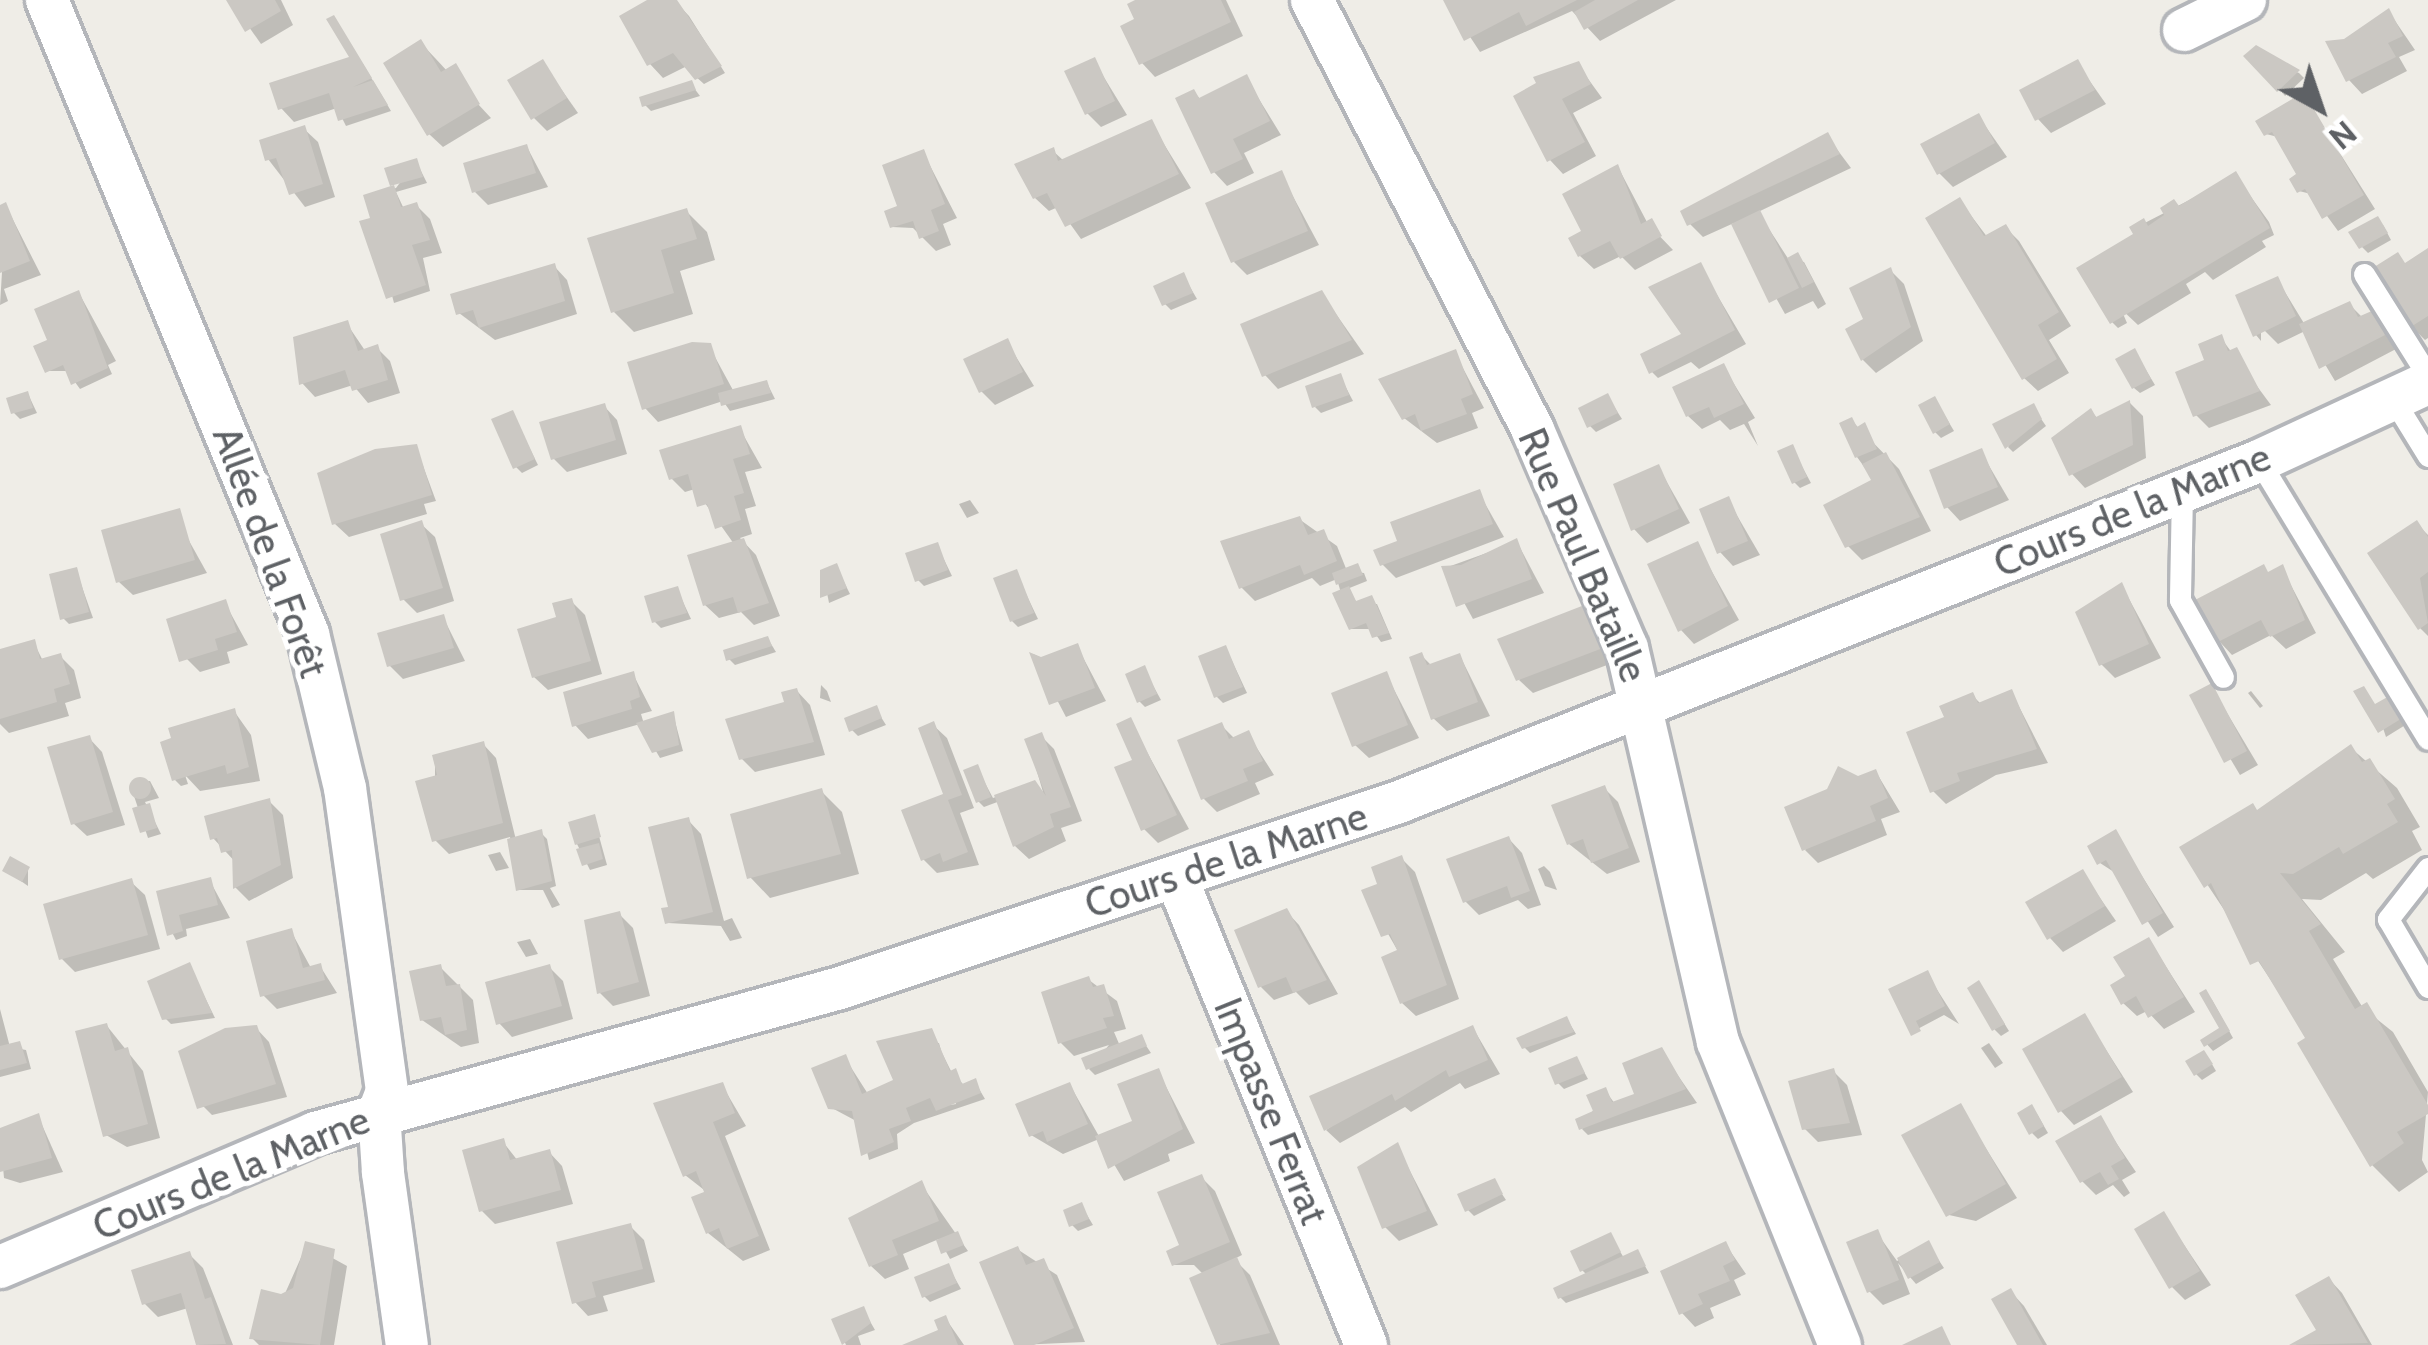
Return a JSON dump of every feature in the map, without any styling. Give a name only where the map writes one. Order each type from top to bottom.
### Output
[{"type":"street","name":"Allée de la Forêt","points":[[47,0],[308,634],[345,788],[387,1090],[380,1112],[406,1345]]},
{"type":"street","name":"Rue Paul Bataille","points":[[1312,0],[1533,430],[1644,703],[1718,1042],[1840,1345]]},
{"type":"street","points":[[2184,30],[2245,0]]},
{"type":"street","name":"Cours de la Marne","points":[[0,1267],[380,1112],[840,988],[1399,802],[2260,461],[2416,386]]},
{"type":"street","name":"Impasse Ferrat","points":[[1175,877],[1366,1345]]},
{"type":"lane","points":[[2364,274],[2416,386],[2428,455]]},
{"type":"lane","points":[[2260,461],[2428,740]]},
{"type":"lane","points":[[2182,491],[2180,600],[2223,676]]},
{"type":"lane","points":[[2428,868],[2388,919],[2428,987]]},
{"type":"building","points":[[226,0],[275,0],[281,11],[245,32]]},
{"type":"building","points":[[647,0],[677,0],[722,66],[695,80],[673,53],[647,66],[619,16]]},
{"type":"building","points":[[1135,0],[1221,0],[1231,22],[1139,65],[1120,26],[1134,19],[1127,4]]},
{"type":"building","points":[[1443,0],[1577,0],[1526,26],[1519,12],[1464,41]]},
{"type":"building","points":[[1595,0],[1638,0],[1584,30],[1574,12]]},
{"type":"building","points":[[2389,8],[2403,36],[2388,43],[2396,57],[2346,82],[2325,41],[2344,39]]},
{"type":"building","points":[[334,15],[372,78],[353,87],[373,80],[388,105],[338,121],[329,93],[278,110],[269,83],[349,57],[326,19]]},
{"type":"building","points":[[421,39],[441,72],[456,63],[480,104],[427,136],[383,63]]},
{"type":"building","points":[[2256,45],[2300,70],[2277,92],[2243,56]]},
{"type":"building","points":[[1095,57],[1115,101],[1085,115],[1064,71]]},
{"type":"building","points":[[543,59],[567,98],[531,120],[507,80]]},
{"type":"building","points":[[2078,59],[2095,90],[2035,121],[2019,90]]},
{"type":"building","points":[[1579,61],[1591,84],[1562,99],[1585,142],[1547,162],[1513,96],[1536,83],[1533,77]]},
{"type":"building","points":[[1247,74],[1270,121],[1233,139],[1243,159],[1211,174],[1175,98],[1194,89],[1199,98]]},
{"type":"building","points":[[692,80],[696,90],[642,107],[639,97]]},
{"type":"building","points":[[2304,92],[2364,195],[2322,219],[2305,189],[2297,193],[2289,179],[2296,174],[2272,132],[2264,136],[2255,121]]},
{"type":"building","points":[[1979,113],[1995,143],[1937,175],[1920,144]]},
{"type":"building","points":[[1152,119],[1179,174],[1065,227],[1047,193],[1033,199],[1014,164],[1054,147],[1058,161]]},
{"type":"building","points":[[305,125],[323,184],[289,195],[276,158],[265,161],[259,140]]},
{"type":"building","points":[[1828,132],[1840,154],[1687,226],[1680,211]]},
{"type":"building","points":[[527,144],[536,173],[472,193],[463,163]]},
{"type":"building","points":[[924,149],[945,204],[931,210],[939,231],[919,239],[913,221],[890,228],[884,211],[897,206],[882,165]]},
{"type":"building","points":[[417,158],[423,177],[390,186],[384,168]]},
{"type":"building","points":[[1618,164],[1641,224],[1652,218],[1662,236],[1620,259],[1610,241],[1578,257],[1568,238],[1581,231],[1562,194]]},
{"type":"building","points":[[1282,170],[1308,231],[1231,263],[1205,203]]},
{"type":"building","points":[[2236,171],[2270,228],[2110,324],[2076,268],[2133,234],[2129,227],[2144,218],[2148,226],[2164,215],[2160,208],[2174,199],[2179,206]]},
{"type":"building","points":[[394,185],[401,207],[417,202],[430,240],[412,245],[426,285],[386,299],[359,221],[370,218],[363,195]]},
{"type":"building","points":[[1960,197],[1984,236],[2006,224],[2059,312],[2038,325],[2057,359],[2022,380],[1925,218]]},
{"type":"building","points":[[6,202],[30,261],[0,273],[0,205]]},
{"type":"building","points":[[687,208],[697,239],[661,250],[674,293],[611,313],[587,238]]},
{"type":"building","points":[[1760,210],[1799,288],[1769,303],[1731,224]]},
{"type":"building","points":[[2378,216],[2388,233],[2359,249],[2348,232]]},
{"type":"building","points":[[2428,248],[2428,316],[2409,328],[2371,269],[2398,252],[2405,263]]},
{"type":"building","points":[[1798,252],[1814,282],[1802,288],[1787,258]]},
{"type":"building","points":[[1701,262],[1735,330],[1649,374],[1640,354],[1681,334],[1648,287]]},
{"type":"building","points":[[555,263],[565,301],[479,328],[473,310],[456,315],[450,294]]},
{"type":"building","points":[[1891,267],[1911,327],[1861,361],[1845,329],[1863,319],[1849,288]]},
{"type":"building","points":[[1184,272],[1193,293],[1162,306],[1153,286]]},
{"type":"building","points":[[2278,276],[2296,316],[2253,337],[2235,295]]},
{"type":"building","points":[[79,290],[108,368],[71,385],[63,365],[45,373],[33,346],[47,340],[34,309]]},
{"type":"building","points":[[1322,290],[1352,340],[1262,377],[1240,324]]},
{"type":"building","points":[[2350,301],[2358,317],[2374,310],[2385,335],[2319,369],[2299,324]]},
{"type":"building","points":[[348,320],[358,351],[378,344],[388,380],[352,391],[345,370],[299,385],[293,337]]},
{"type":"building","points":[[2222,334],[2228,351],[2237,347],[2260,391],[2193,417],[2175,372],[2204,360],[2198,344]]},
{"type":"building","points":[[1008,338],[1023,372],[979,393],[963,359]]},
{"type":"building","points":[[692,342],[711,343],[724,384],[642,410],[627,362]]},
{"type":"building","points":[[2135,348],[2151,379],[2132,389],[2115,359]]},
{"type":"building","points":[[1456,349],[1473,394],[1461,399],[1467,414],[1421,431],[1415,414],[1402,420],[1378,379]]},
{"type":"building","points":[[1724,363],[1744,404],[1714,418],[1709,407],[1686,417],[1672,387]]},
{"type":"building","points":[[1341,373],[1349,395],[1312,408],[1305,386]]},
{"type":"building","points":[[767,380],[771,393],[721,406],[718,393]]},
{"type":"building","points":[[28,391],[33,408],[11,414],[6,398]]},
{"type":"building","points":[[1608,393],[1618,413],[1587,428],[1578,408]]},
{"type":"building","points":[[1935,396],[1950,424],[1933,434],[1918,405]]},
{"type":"building","points":[[2130,400],[2133,445],[2069,476],[2051,438],[2091,408],[2096,417]]},
{"type":"building","points":[[605,403],[616,440],[551,460],[539,422]]},
{"type":"building","points":[[2034,403],[2042,419],[2005,449],[1992,424]]},
{"type":"building","points":[[513,410],[535,459],[513,469],[491,419]]},
{"type":"building","points":[[1852,417],[1857,427],[1865,422],[1877,449],[1855,458],[1839,423]]},
{"type":"building","points":[[741,425],[750,454],[733,459],[744,493],[734,496],[741,520],[715,529],[707,504],[697,507],[688,474],[669,480],[659,450]]},
{"type":"building","points":[[417,444],[432,495],[332,525],[317,473],[375,449]]},
{"type":"building","points":[[1793,444],[1807,477],[1792,484],[1777,451]]},
{"type":"building","points":[[1982,448],[1998,487],[1944,509],[1929,470]]},
{"type":"building","points":[[1886,452],[1920,517],[1845,548],[1823,505],[1871,480],[1862,464]]},
{"type":"building","points":[[1659,464],[1679,509],[1631,531],[1613,484]]},
{"type":"building","points":[[1480,489],[1493,524],[1380,566],[1373,550],[1397,541],[1390,522]]},
{"type":"building","points":[[1729,496],[1748,541],[1717,554],[1699,509]]},
{"type":"building","points":[[180,508],[195,560],[116,583],[101,530]]},
{"type":"building","points":[[1300,516],[1308,535],[1324,529],[1337,561],[1304,575],[1300,565],[1239,589],[1220,541]]},
{"type":"building","points":[[422,520],[443,588],[400,601],[380,534]]},
{"type":"building","points":[[2417,520],[2428,537],[2428,572],[2420,578],[2428,623],[2418,630],[2367,553]]},
{"type":"building","points":[[744,538],[769,603],[738,613],[733,597],[703,606],[687,555]]},
{"type":"building","points":[[1517,538],[1532,579],[1456,607],[1441,566],[1461,565]]},
{"type":"building","points":[[1698,541],[1728,606],[1678,632],[1647,564]]},
{"type":"building","points":[[938,542],[948,570],[915,582],[905,553]]},
{"type":"building","points":[[837,563],[847,588],[820,598],[820,570]]},
{"type":"building","points":[[1358,563],[1363,575],[1336,585],[1332,573]]},
{"type":"building","points":[[2264,564],[2268,572],[2283,564],[2305,620],[2270,637],[2261,620],[2216,643],[2195,600]]},
{"type":"building","points":[[77,567],[89,612],[60,620],[49,574]]},
{"type":"building","points":[[1017,569],[1034,613],[1010,622],[993,578]]},
{"type":"building","points":[[2122,582],[2149,644],[2099,666],[2075,612]]},
{"type":"building","points":[[678,586],[687,613],[652,623],[644,596]]},
{"type":"building","points":[[1349,586],[1356,601],[1372,595],[1389,633],[1372,638],[1366,623],[1349,630],[1332,593]]},
{"type":"building","points":[[572,598],[591,661],[532,678],[517,629],[556,617],[552,603]]},
{"type":"building","points":[[226,599],[237,632],[215,639],[218,650],[179,662],[166,619]]},
{"type":"building","points":[[1587,604],[1603,648],[1516,681],[1497,639]]},
{"type":"building","points":[[444,614],[454,648],[387,667],[377,633]]},
{"type":"building","points":[[768,636],[772,646],[726,661],[723,650]]},
{"type":"building","points":[[35,639],[40,659],[61,653],[70,684],[54,689],[57,702],[0,719],[0,649]]},
{"type":"building","points":[[1078,643],[1095,688],[1049,705],[1029,652],[1041,657]]},
{"type":"building","points":[[1226,645],[1243,687],[1214,698],[1198,656]]},
{"type":"building","points":[[1422,652],[1427,665],[1460,653],[1478,702],[1431,720],[1409,657]]},
{"type":"building","points":[[1145,665],[1157,694],[1137,703],[1125,674]]},
{"type":"building","points":[[634,671],[640,697],[630,701],[632,709],[572,727],[563,692]]},
{"type":"building","points":[[1387,671],[1408,725],[1352,747],[1331,693]]},
{"type":"building","points":[[2212,683],[2247,751],[2224,763],[2189,695]]},
{"type":"building","points":[[2364,686],[2375,704],[2391,695],[2404,717],[2378,733],[2353,691]]},
{"type":"building","points":[[797,688],[814,742],[739,760],[725,719],[784,702],[781,692]]},
{"type":"building","points":[[2012,689],[2037,749],[1957,773],[1960,781],[1930,793],[1906,732],[1944,717],[1939,706],[1973,692],[1978,703]]},
{"type":"building","points":[[877,705],[882,718],[849,732],[844,718]]},
{"type":"building","points":[[235,708],[249,767],[227,774],[225,765],[172,781],[160,742],[171,738],[168,728]]},
{"type":"building","points":[[674,711],[679,745],[652,753],[636,723]]},
{"type":"building","points":[[1131,717],[1177,815],[1141,831],[1114,767],[1132,760],[1116,724]]},
{"type":"building","points":[[934,721],[962,795],[948,800],[968,852],[943,862],[940,853],[921,861],[901,810],[943,794],[918,728]]},
{"type":"building","points":[[1222,722],[1229,739],[1249,730],[1263,761],[1243,769],[1248,781],[1201,800],[1177,740]]},
{"type":"building","points":[[1042,732],[1071,807],[1050,814],[1054,827],[1013,847],[994,795],[1035,780],[1046,796],[1024,739]]},
{"type":"building","points":[[90,735],[113,812],[71,825],[47,747]]},
{"type":"building","points":[[484,741],[503,823],[432,842],[415,781],[437,775],[432,755]]},
{"type":"building","points":[[2351,744],[2362,762],[2370,758],[2395,799],[2387,804],[2398,822],[2343,854],[2339,847],[2293,874],[2280,873],[2321,924],[2309,931],[2355,1009],[2367,1002],[2428,1105],[2428,1114],[2397,1132],[2404,1143],[2370,1167],[2297,1043],[2305,1038],[2259,961],[2250,965],[2211,883],[2204,888],[2179,847],[2253,803],[2257,810]]},
{"type":"building","points":[[978,764],[991,797],[976,803],[963,770]]},
{"type":"building","points":[[1838,766],[1858,776],[1876,769],[1888,798],[1870,806],[1876,821],[1802,851],[1784,807],[1827,789]]},
{"type":"building","points":[[140,777],[151,788],[140,799],[129,788]]},
{"type":"building","points":[[1605,785],[1629,848],[1591,863],[1583,839],[1567,845],[1551,805]]},
{"type":"building","points":[[822,788],[841,854],[747,879],[730,814]]},
{"type":"building","points":[[270,798],[281,865],[233,889],[232,850],[221,853],[217,838],[210,840],[204,816]]},
{"type":"building","points":[[150,803],[157,828],[140,833],[132,808]]},
{"type":"building","points":[[595,814],[601,837],[575,845],[568,822]]},
{"type":"building","points":[[689,817],[713,912],[665,924],[661,908],[668,907],[648,827]]},
{"type":"building","points":[[542,829],[552,881],[516,891],[507,839]]},
{"type":"building","points":[[2116,829],[2163,913],[2142,925],[2106,860],[2097,865],[2087,846]]},
{"type":"building","points":[[1509,836],[1530,891],[1511,898],[1507,886],[1463,903],[1446,859]]},
{"type":"building","points":[[599,843],[603,859],[582,866],[576,849]]},
{"type":"building","points":[[1402,855],[1447,985],[1400,1004],[1381,957],[1397,950],[1390,934],[1381,937],[1361,890],[1377,884],[1371,867]]},
{"type":"building","points":[[10,856],[30,867],[22,882],[2,871]]},
{"type":"building","points":[[2083,869],[2105,906],[2047,940],[2025,902]]},
{"type":"building","points":[[211,877],[218,905],[179,915],[183,931],[167,936],[156,891]]},
{"type":"building","points":[[132,878],[148,935],[59,960],[43,904]]},
{"type":"building","points":[[1287,908],[1327,980],[1293,993],[1286,977],[1258,988],[1234,930]]},
{"type":"building","points":[[620,911],[639,982],[597,994],[584,920]]},
{"type":"building","points":[[292,928],[303,968],[321,963],[325,980],[260,997],[246,941]]},
{"type":"building","points":[[2149,937],[2184,997],[2148,1018],[2136,996],[2121,1005],[2110,985],[2125,976],[2113,957]]},
{"type":"building","points":[[190,962],[212,1013],[162,1020],[147,981]]},
{"type":"building","points":[[441,964],[446,986],[460,984],[467,1030],[445,1035],[441,1017],[420,1021],[409,971]]},
{"type":"building","points":[[550,964],[562,1006],[496,1025],[485,982]]},
{"type":"building","points":[[1928,970],[1945,1006],[1916,1021],[1921,1031],[1911,1036],[1888,989]]},
{"type":"building","points":[[1089,976],[1093,987],[1104,984],[1114,1016],[1103,1018],[1107,1028],[1058,1044],[1041,992]]},
{"type":"building","points":[[1979,980],[2005,1024],[1992,1031],[1967,988]]},
{"type":"building","points":[[2206,989],[2230,1031],[2204,1047],[2200,1040],[2219,1028],[2199,993]]},
{"type":"building","points":[[2085,1013],[2122,1077],[2058,1113],[2022,1049]]},
{"type":"building","points":[[1567,1016],[1574,1032],[1522,1049],[1516,1038]]},
{"type":"building","points":[[107,1023],[115,1051],[128,1047],[148,1124],[103,1137],[75,1031]]},
{"type":"building","points":[[257,1025],[276,1084],[197,1109],[178,1051],[225,1028]]},
{"type":"building","points":[[1473,1025],[1488,1060],[1449,1077],[1446,1070],[1395,1101],[1392,1094],[1324,1131],[1309,1096]]},
{"type":"building","points":[[932,1028],[950,1071],[956,1068],[962,1084],[976,1078],[981,1093],[936,1111],[930,1098],[906,1108],[911,1121],[889,1129],[894,1142],[861,1156],[852,1111],[828,1109],[811,1068],[846,1054],[862,1094],[893,1080],[876,1041]]},
{"type":"building","points":[[1142,1034],[1147,1046],[1086,1070],[1081,1058]]},
{"type":"building","points":[[20,1041],[27,1063],[0,1070],[0,1046]]},
{"type":"building","points":[[1662,1047],[1686,1089],[1579,1130],[1575,1119],[1593,1111],[1586,1095],[1606,1087],[1612,1102],[1634,1094],[1622,1063]]},
{"type":"building","points":[[2204,1050],[2213,1064],[2194,1076],[2185,1061]]},
{"type":"building","points":[[1577,1056],[1585,1073],[1555,1085],[1548,1068]]},
{"type":"building","points":[[1159,1068],[1183,1129],[1108,1169],[1095,1136],[1132,1121],[1117,1084]]},
{"type":"building","points":[[1834,1068],[1850,1123],[1802,1130],[1788,1081]]},
{"type":"building","points":[[723,1082],[735,1113],[713,1122],[759,1236],[727,1249],[719,1228],[706,1234],[691,1197],[704,1192],[696,1171],[683,1177],[653,1103]]},
{"type":"building","points":[[1070,1082],[1088,1124],[1047,1142],[1043,1131],[1029,1137],[1015,1104]]},
{"type":"building","points":[[1961,1103],[2006,1184],[1946,1217],[1901,1135]]},
{"type":"building","points":[[2032,1104],[2044,1126],[2029,1135],[2017,1113]]},
{"type":"building","points":[[39,1113],[52,1158],[0,1172],[0,1128]]},
{"type":"building","points":[[2101,1115],[2125,1158],[2111,1166],[2119,1179],[2108,1185],[2100,1172],[2080,1183],[2055,1141]]},
{"type":"building","points":[[504,1138],[510,1160],[550,1149],[561,1190],[479,1212],[462,1150]]},
{"type":"building","points":[[1398,1142],[1427,1211],[1382,1229],[1357,1167]]},
{"type":"building","points":[[1202,1174],[1230,1242],[1172,1266],[1166,1251],[1179,1245],[1157,1192]]},
{"type":"building","points":[[1495,1178],[1503,1194],[1465,1212],[1457,1194]]},
{"type":"building","points":[[922,1180],[939,1221],[892,1240],[898,1255],[869,1267],[848,1218]]},
{"type":"building","points":[[1082,1202],[1089,1219],[1069,1227],[1063,1210]]},
{"type":"building","points":[[2164,1211],[2200,1271],[2169,1289],[2134,1229]]},
{"type":"building","points":[[631,1223],[643,1269],[592,1282],[596,1297],[572,1304],[556,1242]]},
{"type":"building","points":[[1878,1229],[1899,1280],[1867,1293],[1846,1242]]},
{"type":"building","points":[[958,1231],[964,1245],[941,1254],[936,1240]]},
{"type":"building","points":[[1611,1232],[1621,1252],[1580,1272],[1570,1251]]},
{"type":"building","points":[[1929,1240],[1940,1262],[1908,1279],[1897,1258]]},
{"type":"building","points":[[305,1241],[335,1249],[320,1345],[249,1339],[261,1289],[281,1294],[293,1288]]},
{"type":"building","points":[[1726,1241],[1735,1260],[1723,1266],[1730,1281],[1698,1294],[1703,1304],[1679,1315],[1660,1271]]},
{"type":"building","points":[[1018,1246],[1026,1265],[1044,1258],[1074,1328],[1034,1345],[1014,1345],[979,1262]]},
{"type":"building","points":[[1638,1249],[1646,1266],[1558,1299],[1553,1288]]},
{"type":"building","points":[[190,1251],[226,1344],[196,1345],[181,1293],[142,1305],[131,1270]]},
{"type":"building","points":[[1237,1257],[1270,1333],[1217,1345],[1189,1278]]},
{"type":"building","points":[[949,1263],[957,1283],[922,1298],[914,1277]]},
{"type":"building","points":[[2329,1276],[2368,1343],[2289,1345],[2316,1330],[2295,1295]]},
{"type":"building","points":[[2011,1288],[2043,1345],[2017,1345],[1991,1299]]},
{"type":"building","points":[[864,1306],[871,1323],[842,1345],[831,1319]]},
{"type":"building","points":[[946,1315],[958,1345],[902,1345],[938,1330],[934,1320]]},
{"type":"building","points":[[1942,1326],[1951,1345],[1902,1345]]}]
